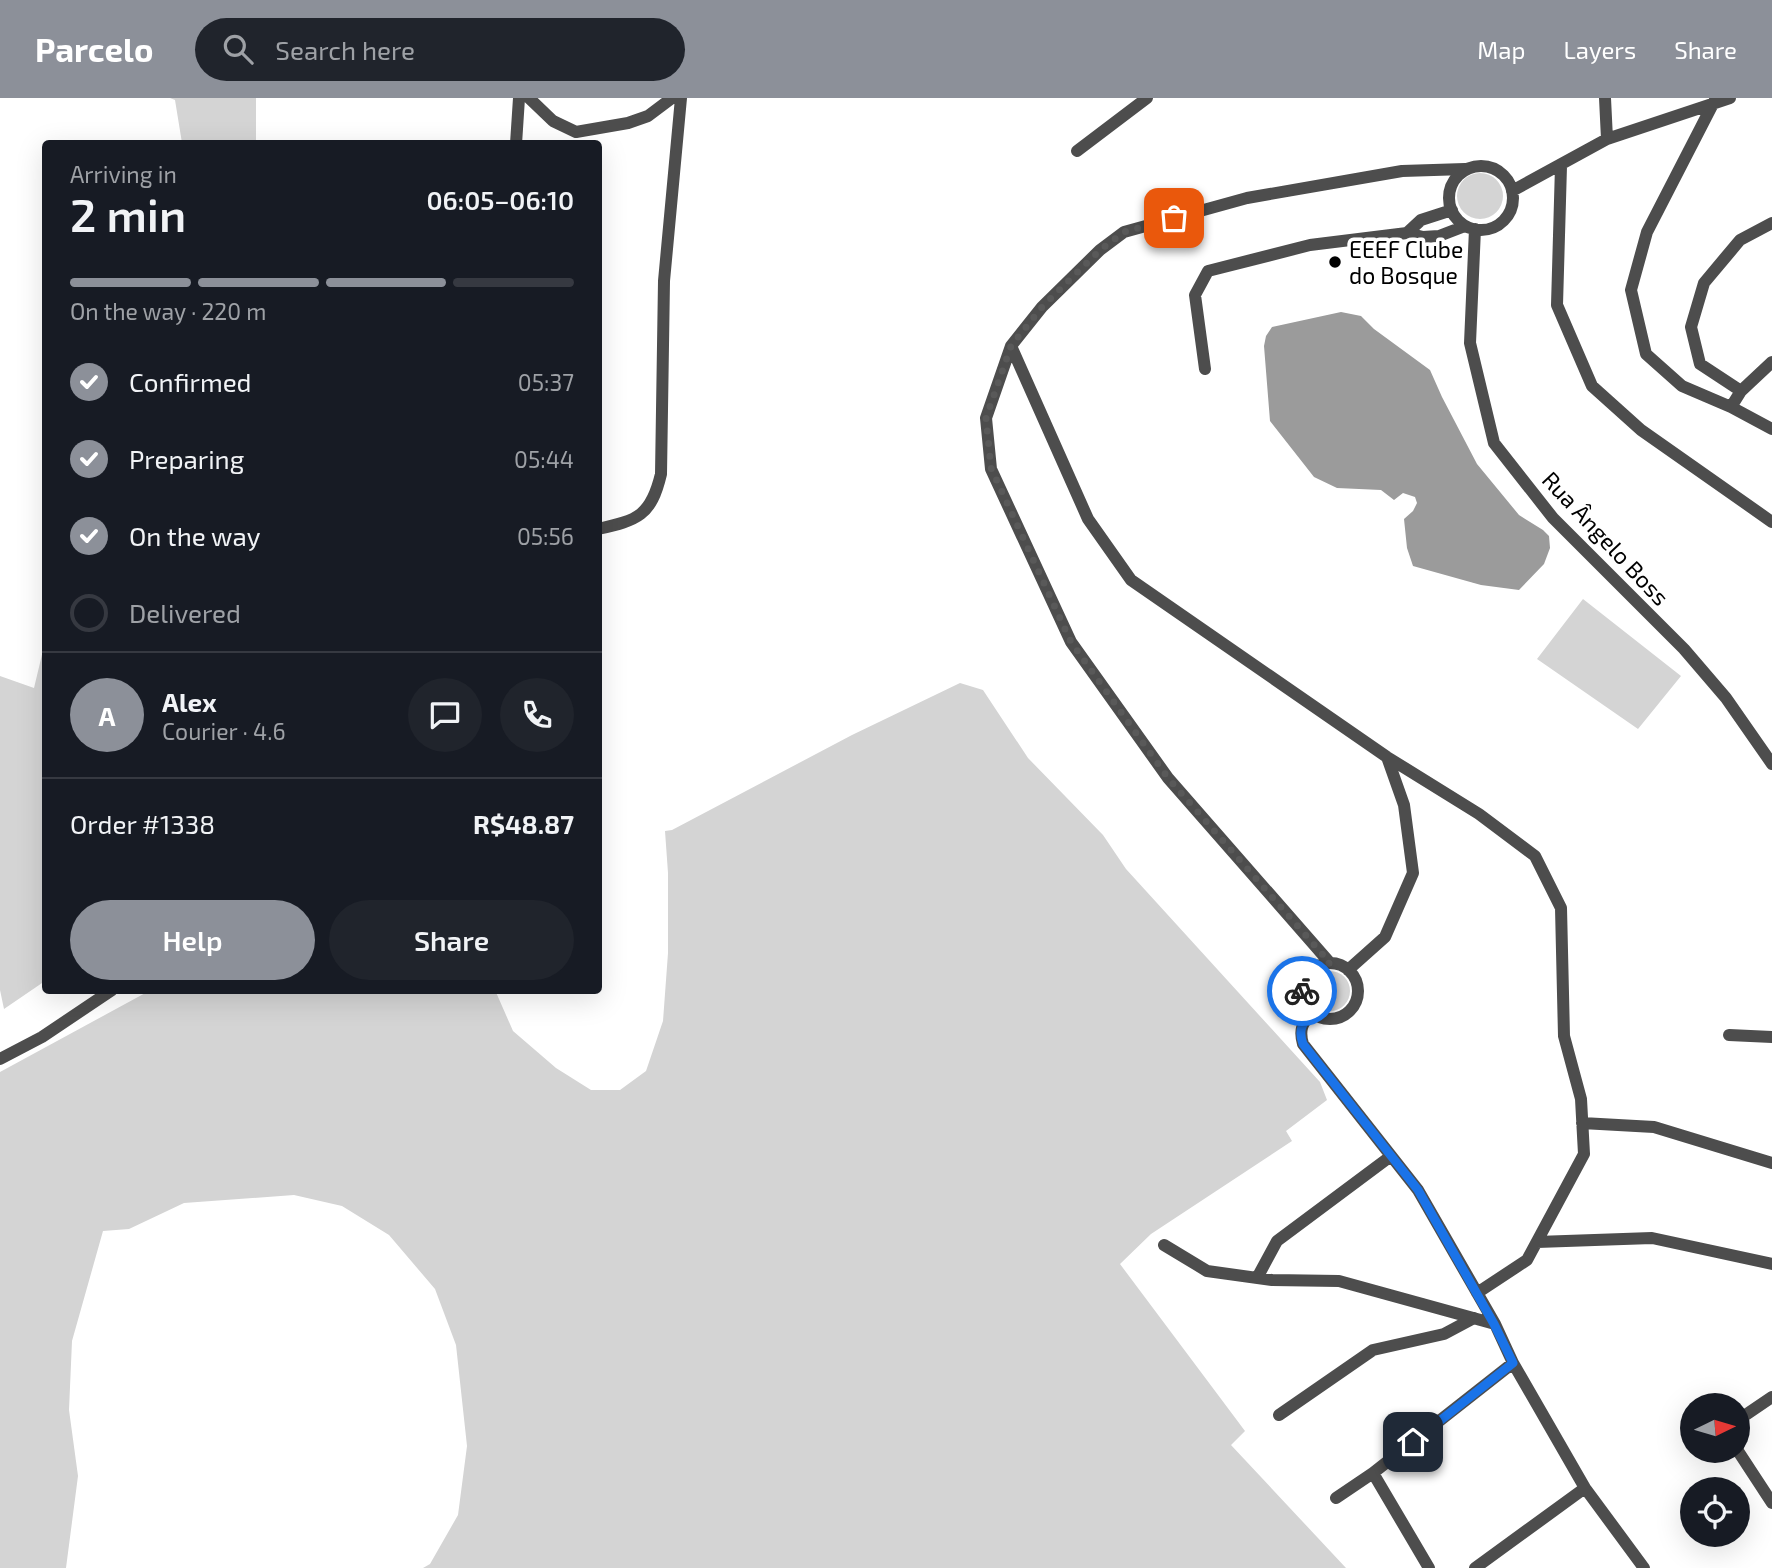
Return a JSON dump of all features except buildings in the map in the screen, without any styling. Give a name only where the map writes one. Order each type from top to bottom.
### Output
[{"type":"street","points":[[516,140],[519,98]]},
{"type":"street","points":[[529,98],[553,121],[576,132],[628,123],[648,116],[672,98]]},
{"type":"street","points":[[602,528],[630,522],[648,508],[656,495],[661,474],[664,281],[681,98]]},
{"type":"street","points":[[1077,151],[1147,98]]},
{"type":"street","points":[[1605,98],[1607,139]]},
{"type":"street","points":[[1512,191],[1607,139],[1730,98]]},
{"type":"street","points":[[1714,102],[1647,232],[1631,290],[1646,354],[1682,386],[1731,407],[1772,429]]},
{"type":"street","points":[[1205,369],[1195,295],[1208,271],[1310,245],[1407,233],[1423,237],[1439,236],[1470,227],[1496,226],[1504,220],[1513,201],[1509,181],[1492,168],[1482,166],[1402,171],[1247,198],[1124,232],[1100,250],[1042,307],[1011,346],[986,418],[991,468],[1071,642],[1168,778],[1330,963]]},
{"type":"street","points":[[1560,166],[1557,305],[1592,386],[1642,430],[1772,522]]},
{"type":"street","points":[[1465,169],[1455,179],[1449,200],[1457,219],[1470,227]]},
{"type":"street","points":[[1407,233],[1421,220],[1452,210]]},
{"type":"street","points":[[1741,391],[1700,364],[1691,327],[1704,283],[1740,240],[1772,222]]},
{"type":"street","name":"Rua Ângelo Boss","points":[[1470,227],[1471,344],[1494,443],[1553,518],[1692,659],[1726,698],[1772,764]]},
{"type":"street","points":[[1011,346],[1088,519],[1131,580],[1387,757],[1479,814],[1535,856],[1561,908],[1564,1035],[1581,1099],[1584,1154],[1527,1260],[1477,1293]]},
{"type":"street","points":[[1731,407],[1741,391],[1772,362]]},
{"type":"street","points":[[1348,970],[1385,937],[1413,873],[1404,805],[1387,757]]},
{"type":"street","points":[[1330,963],[1348,970],[1358,986],[1354,1007],[1342,1017],[1333,1020],[1322,1019],[1311,1013],[1301,995],[1302,984],[1307,975],[1314,967],[1330,963]]},
{"type":"street","points":[[0,1059],[42,1037],[106,994]]},
{"type":"street","points":[[1311,1013],[1301,1026],[1303,1044],[1418,1190],[1585,1488],[1644,1568]]},
{"type":"street","points":[[1729,1035],[1772,1037]]},
{"type":"street","points":[[1582,1123],[1654,1128],[1772,1163]]},
{"type":"street","points":[[1257,1278],[1277,1241],[1391,1156]]},
{"type":"street","points":[[1537,1242],[1652,1238],[1772,1264]]},
{"type":"street","points":[[1164,1245],[1207,1271],[1257,1278],[1339,1281],[1494,1324]]},
{"type":"street","points":[[1279,1415],[1373,1350],[1444,1334],[1474,1318]]},
{"type":"street","points":[[1336,1498],[1373,1473],[1513,1363]]},
{"type":"street","points":[[1750,1412],[1772,1398]]},
{"type":"street","points":[[1747,1463],[1772,1503]]},
{"type":"street","points":[[1373,1473],[1429,1568]]},
{"type":"street","points":[[1475,1568],[1585,1488]]},
{"type":"shaded area","points":[[170,98],[256,98],[256,140],[182,140],[175,100]]},
{"type":"shaded area","points":[[1480,173],[1496,180],[1503,196],[1496,212],[1480,219],[1464,212],[1457,196],[1464,180]]},
{"type":"shaded area","points":[[1341,312],[1361,316],[1374,329],[1430,370],[1477,464],[1519,515],[1549,536],[1550,548],[1544,564],[1519,590],[1481,585],[1413,566],[1407,548],[1404,519],[1417,503],[1415,497],[1403,493],[1394,500],[1381,490],[1337,488],[1314,477],[1270,421],[1264,346],[1266,336],[1272,327]]},
{"type":"shaded area","points":[[1583,599],[1681,676],[1638,729],[1537,659]]},
{"type":"shaded area","points":[[42,655],[42,983],[4,1009],[0,990],[0,676],[34,688]]},
{"type":"shaded area","points":[[960,683],[983,690],[1028,758],[1103,835],[1126,869],[1320,1082],[1327,1100],[1286,1131],[1292,1141],[1151,1234],[1120,1264],[1245,1431],[1231,1445],[1346,1568],[423,1568],[430,1564],[458,1515],[467,1446],[456,1345],[435,1289],[389,1235],[342,1206],[294,1195],[184,1203],[129,1229],[103,1231],[72,1341],[69,1410],[78,1476],[66,1568],[0,1568],[0,1072],[143,994],[497,994],[513,1031],[556,1068],[591,1090],[620,1090],[646,1071],[663,1021],[668,953],[665,831],[672,830],[852,735]]},
{"type":"shaded area","points":[[1330,971],[1344,977],[1350,991],[1344,1005],[1330,1011],[1316,1005],[1310,991],[1316,977]]},
{"type":"way so far","points":[[1174,218],[1124,232],[1100,250],[1042,307],[1011,346],[986,418],[991,468],[1071,642],[1168,778],[1330,963],[1314,967],[1302,984],[1302,991]]},
{"type":"place","name":"EEEF Clube do Bosque","points":[[1335,262]]},
{"type":"route","points":[[1302,991],[1305,1005],[1311,1013],[1301,1026],[1303,1044],[1418,1190],[1494,1324],[1513,1363],[1413,1442]]}]
